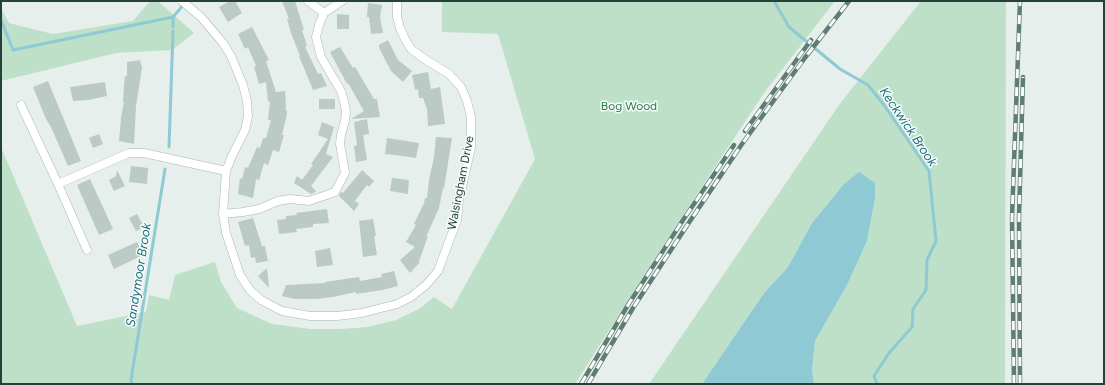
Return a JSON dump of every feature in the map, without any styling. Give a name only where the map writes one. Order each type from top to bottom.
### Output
[{"type":"street","name":"Walsingham Drive","points":[[182,1],[213,30],[231,56],[243,85],[247,101],[248,116],[245,130],[226,171],[223,214],[226,233],[240,275],[250,290],[261,300],[282,311],[310,316],[337,316],[362,313],[387,308],[411,297],[426,286],[438,271],[457,220],[459,200],[471,148],[471,117],[467,102],[461,87],[449,74],[411,49],[404,39],[397,17],[397,1]]},
{"type":"street","points":[[308,1],[324,13]]},
{"type":"street","points":[[223,214],[259,210],[278,201],[290,199],[309,201],[334,192],[345,173],[340,144],[346,112],[344,101],[341,91],[321,57],[316,37],[324,13],[342,1]]},
{"type":"street","points":[[21,105],[87,250]]},
{"type":"street","points":[[58,184],[130,153],[144,153],[226,171]]},
{"type":"green space","points":[[150,1],[158,1],[194,33],[172,50],[116,53],[1,81],[1,8],[9,23],[53,34],[133,21]]},
{"type":"green space","name":"Bog Wood","points":[[442,1],[835,1],[764,93],[672,232],[575,384],[1,384],[1,147],[77,326],[146,312],[149,295],[169,300],[175,275],[215,262],[221,282],[237,308],[272,324],[311,329],[367,327],[396,320],[419,309],[434,297],[452,309],[535,159],[498,34],[442,32]]},
{"type":"green space","points":[[921,1],[1006,1],[1005,384],[814,384],[812,370],[815,341],[847,285],[867,241],[875,198],[843,185],[812,223],[788,267],[764,293],[702,384],[649,384],[839,105]]},
{"type":"water","points":[[859,172],[875,183],[875,198],[867,241],[847,285],[815,341],[812,370],[814,384],[702,384],[764,293],[788,267],[812,223],[843,185]]},
{"type":"building","points":[[230,1],[235,1],[242,13],[228,22],[219,7]]},
{"type":"building","points":[[282,1],[295,1],[304,30],[302,30],[307,46],[305,47],[318,74],[321,73],[327,86],[313,90],[299,56],[287,19],[289,19]]},
{"type":"building","points":[[368,3],[382,5],[380,17],[383,33],[371,34],[369,17],[367,17]]},
{"type":"building","points":[[337,14],[349,15],[349,29],[337,29]]},
{"type":"building","points":[[252,27],[269,60],[266,61],[276,92],[285,91],[286,108],[283,108],[286,109],[287,114],[282,135],[284,135],[279,152],[273,150],[268,165],[264,163],[259,180],[256,179],[253,198],[238,194],[240,178],[242,179],[245,167],[248,168],[257,147],[260,148],[263,138],[266,138],[271,120],[268,120],[270,101],[268,102],[266,82],[259,84],[254,67],[256,66],[248,47],[245,49],[238,34]]},
{"type":"building","points":[[388,40],[398,60],[412,71],[403,82],[391,71],[379,48],[379,45]]},
{"type":"building","points":[[340,47],[353,68],[355,67],[374,99],[377,99],[380,117],[351,119],[364,111],[348,83],[347,84],[330,52]]},
{"type":"building","points":[[140,60],[142,68],[136,106],[134,144],[119,141],[124,102],[125,76],[127,76],[127,62]]},
{"type":"building","points":[[428,72],[431,89],[440,87],[445,124],[428,126],[427,109],[423,98],[419,98],[418,89],[415,90],[412,75]]},
{"type":"building","points":[[48,81],[81,161],[68,166],[33,87]]},
{"type":"building","points":[[105,82],[107,96],[73,101],[70,87]]},
{"type":"building","points":[[319,99],[335,99],[335,109],[319,109]]},
{"type":"building","points":[[367,119],[369,134],[363,135],[367,160],[356,162],[354,146],[357,145],[354,122]]},
{"type":"building","points":[[322,122],[334,127],[326,154],[333,157],[311,186],[316,191],[311,194],[294,183],[297,176],[302,180],[313,165],[311,164],[328,139],[318,135]]},
{"type":"building","points":[[99,134],[103,144],[93,148],[89,138]]},
{"type":"building","points":[[436,137],[452,138],[444,188],[439,208],[426,237],[428,236],[419,261],[420,262],[410,273],[400,260],[415,247],[406,242],[416,225],[414,224],[425,198],[427,198]]},
{"type":"building","points":[[387,138],[419,143],[416,158],[385,154]]},
{"type":"building","points":[[131,166],[148,168],[147,184],[129,182]]},
{"type":"building","points":[[117,170],[125,186],[114,191],[109,180],[116,176]]},
{"type":"building","points":[[362,170],[374,181],[369,187],[367,185],[355,201],[359,204],[354,211],[339,196]]},
{"type":"building","points":[[392,178],[409,180],[408,194],[390,191]]},
{"type":"building","points":[[90,179],[113,229],[99,235],[77,185]]},
{"type":"building","points":[[327,209],[329,223],[313,224],[313,227],[296,229],[297,232],[279,234],[277,220],[286,219],[286,216],[297,215],[296,213]]},
{"type":"building","points":[[137,214],[144,227],[136,231],[129,218]]},
{"type":"building","points":[[253,218],[262,246],[265,246],[268,261],[256,263],[255,257],[251,258],[249,245],[245,246],[238,222]]},
{"type":"building","points":[[373,219],[377,255],[363,257],[359,221]]},
{"type":"building","points":[[137,242],[143,255],[114,269],[108,255]]},
{"type":"building","points":[[330,248],[333,265],[317,267],[315,251]]},
{"type":"building","points":[[267,268],[269,288],[258,276]]},
{"type":"building","points":[[394,271],[398,286],[382,290],[356,294],[356,292],[317,299],[295,299],[282,296],[286,285],[325,283],[359,277],[360,281],[382,277],[381,274]]},
{"type":"waterway","name":"Keckwick Brook","points":[[774,1],[789,27],[840,69],[868,85],[884,105],[929,171],[936,241],[927,260],[926,290],[913,309],[912,327],[889,353],[874,376],[877,384]]},
{"type":"waterway","name":"Sandymoor Brook","points":[[173,27],[173,17],[185,3]]},
{"type":"waterway","points":[[1,20],[13,50],[173,17]]},
{"type":"waterway","name":"Sandymoor Brook","points":[[169,147],[173,31]]},
{"type":"waterway","name":"Sandymoor Brook","points":[[132,384],[131,380],[165,169]]},
{"type":"railway","points":[[588,384],[633,308],[742,144],[804,59],[849,1]]},
{"type":"railway","points":[[1014,384],[1012,217],[1020,1]]},
{"type":"railway","points":[[745,131],[811,40]]},
{"type":"railway","points":[[1020,384],[1019,217],[1023,77]]},
{"type":"railway","points":[[581,384],[628,305],[734,145]]}]
